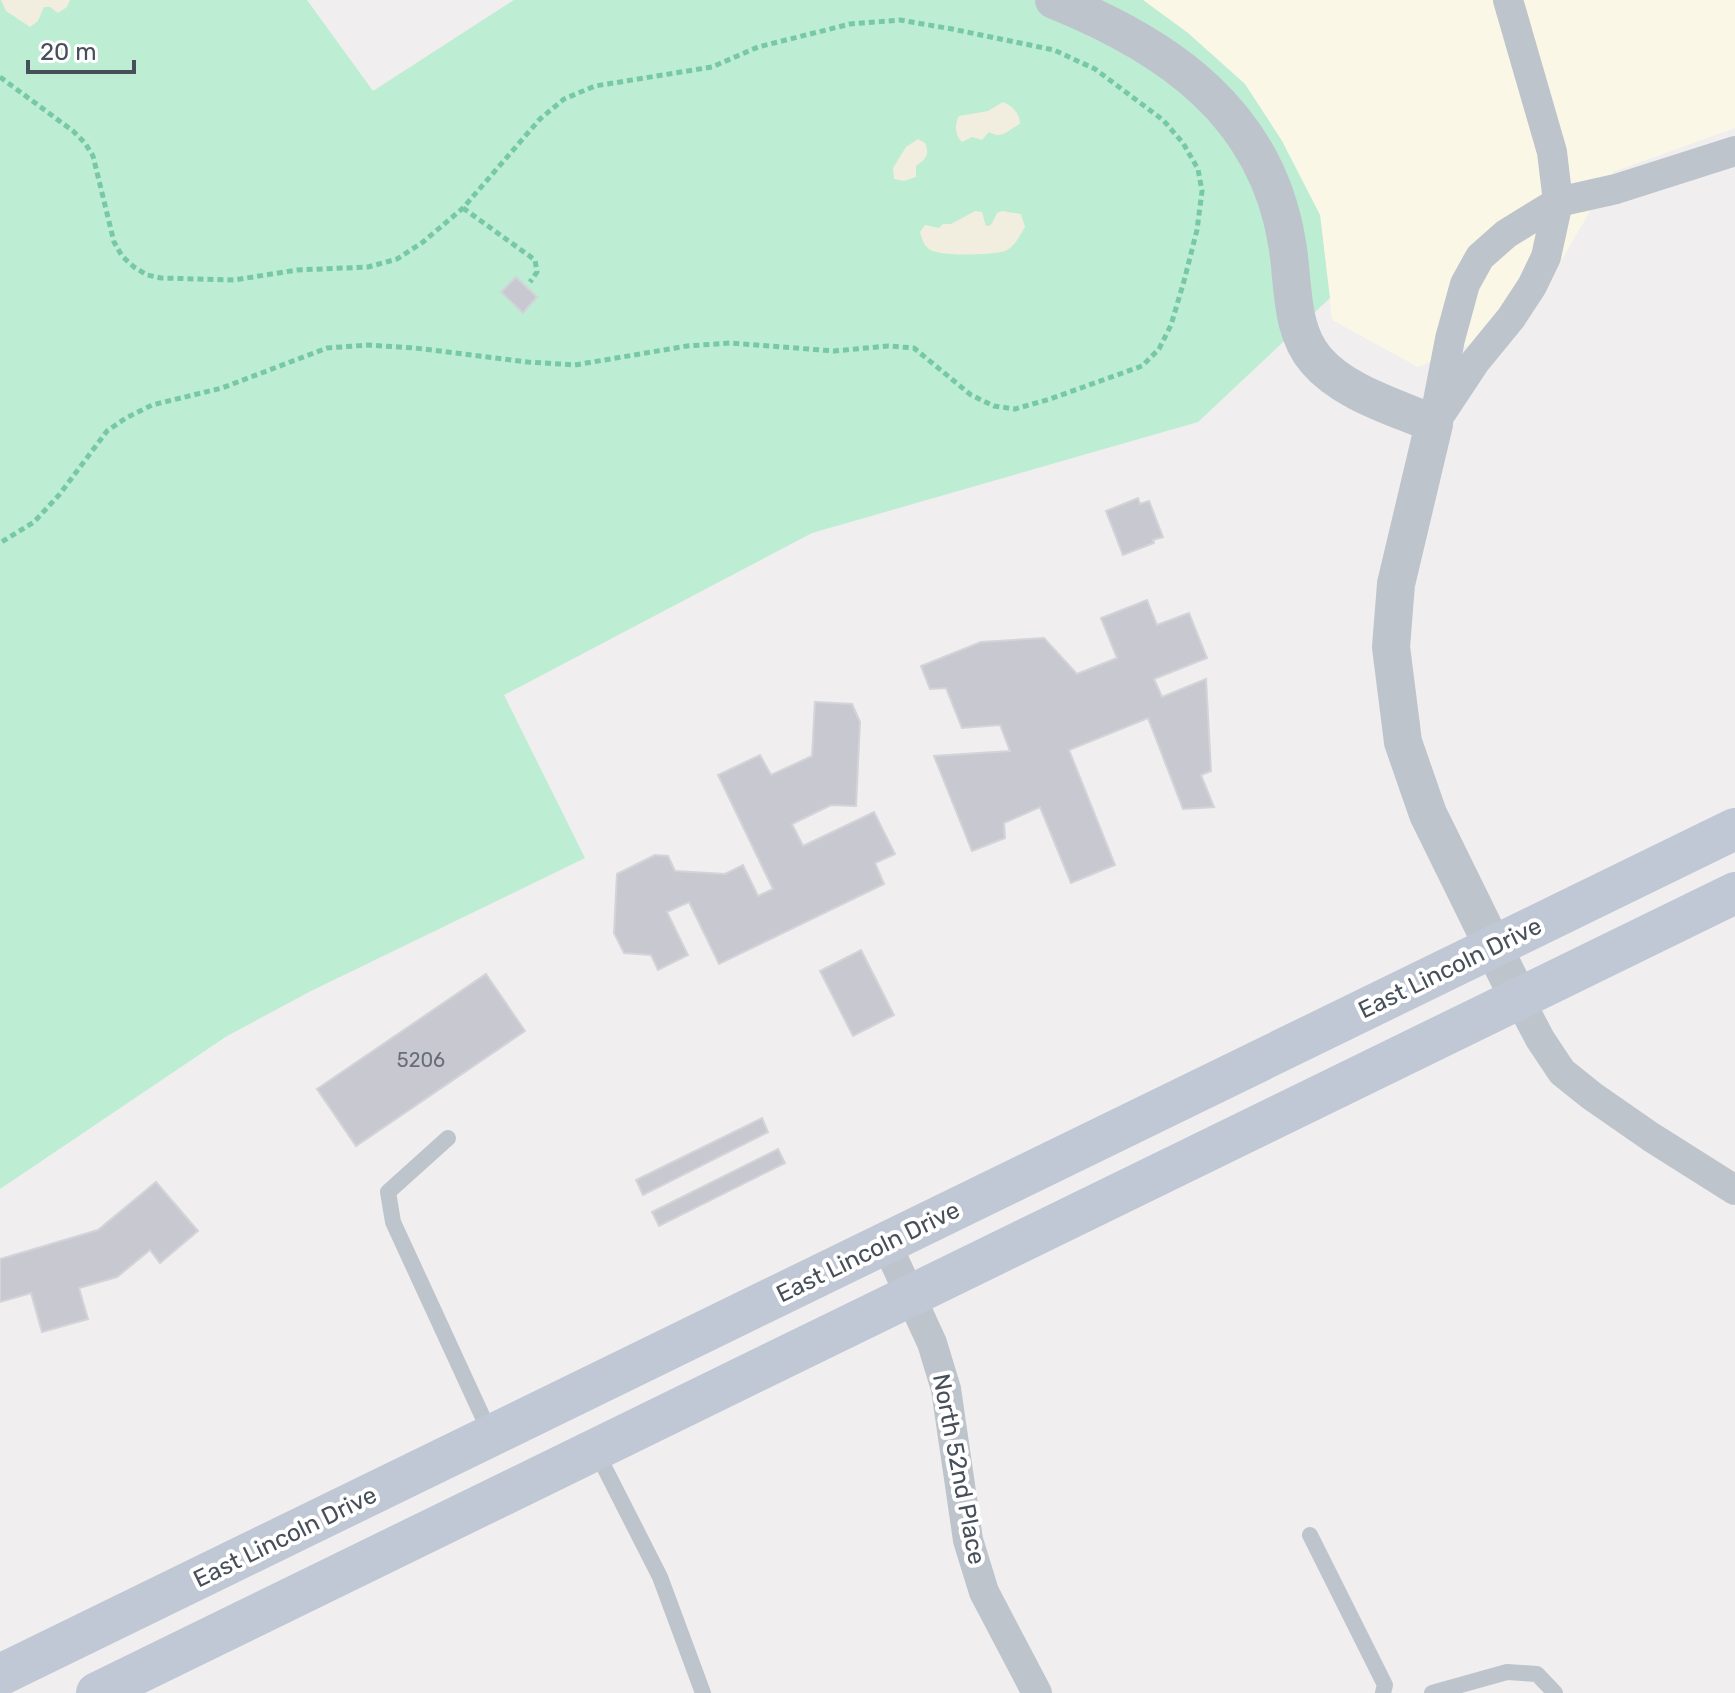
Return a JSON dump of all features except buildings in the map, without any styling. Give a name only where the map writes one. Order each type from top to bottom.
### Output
[{"type":"main road","name":"East Lincoln Drive","points":[[0,1675],[1735,829]]},
{"type":"main road","points":[[97,1693],[1735,893]]},
{"type":"street","points":[[1054,0],[1136,38],[1181,69],[1224,108],[1250,142],[1278,199],[1296,313],[1300,330],[1314,358],[1350,387],[1434,424]]},
{"type":"street","points":[[1434,424],[1475,362],[1532,286],[1546,257],[1558,202],[1552,152],[1508,0]]},
{"type":"street","points":[[1735,151],[1616,189],[1558,202],[1506,234],[1480,257],[1465,284],[1454,325],[1396,584],[1391,647],[1403,742],[1428,814],[1540,1039],[1562,1072],[1592,1096],[1735,1190]]},
{"type":"street","name":"North 52nd Place","points":[[886,1243],[932,1343],[946,1389],[968,1540],[984,1592],[1037,1693]]},
{"type":"lane","points":[[448,1138],[388,1192],[393,1222],[492,1437]]},
{"type":"lane","points":[[596,1451],[660,1577],[703,1693]]},
{"type":"lane","points":[[1310,1535],[1385,1685],[1383,1693]]},
{"type":"lane","points":[[1433,1693],[1507,1672],[1537,1674],[1555,1693]]},
{"type":"path","points":[[0,77],[85,143],[93,156],[114,242],[134,267],[147,275],[197,280],[234,280],[297,270],[368,267],[397,259],[423,242],[463,208],[540,119],[564,99],[595,86],[712,67],[758,47],[850,24],[900,20],[1054,50],[1095,69],[1163,120],[1183,143],[1198,169],[1202,191],[1197,230],[1184,281],[1171,325],[1159,349],[1142,366],[1050,399],[1015,409],[994,406],[971,395],[914,348],[888,346],[834,351],[730,343],[687,346],[575,365],[415,348],[368,345],[327,348],[222,388],[152,405],[126,418],[107,431],[59,495],[34,522],[0,543]]},
{"type":"path","points":[[463,208],[535,260],[537,272],[530,282]]},
{"type":"shaded area","points":[[1143,0],[1735,0],[1735,128],[1613,172],[1526,321],[1418,367],[1332,320],[1320,215],[1282,141],[1245,84],[1188,33]]},
{"type":"green space","points":[[0,0],[307,0],[373,91],[514,0],[1143,0],[1188,33],[1245,84],[1282,141],[1320,215],[1330,298],[1198,422],[812,533],[504,695],[585,858],[311,991],[227,1036],[0,1189]]},
{"type":"sand","points":[[1,0],[70,0],[67,7],[58,13],[44,7],[38,21],[30,27],[6,11]]},
{"type":"sand","points":[[1003,102],[1015,111],[1020,124],[1001,135],[989,132],[982,140],[972,137],[962,142],[956,130],[959,116],[988,111]]},
{"type":"sand","points":[[918,139],[925,143],[927,154],[916,166],[916,177],[904,181],[894,179],[893,168],[906,147]]},
{"type":"sand","points":[[975,211],[982,212],[986,226],[991,225],[997,213],[1002,211],[1021,214],[1025,227],[1012,247],[1005,251],[943,253],[925,246],[920,232],[925,225],[939,228]]}]
